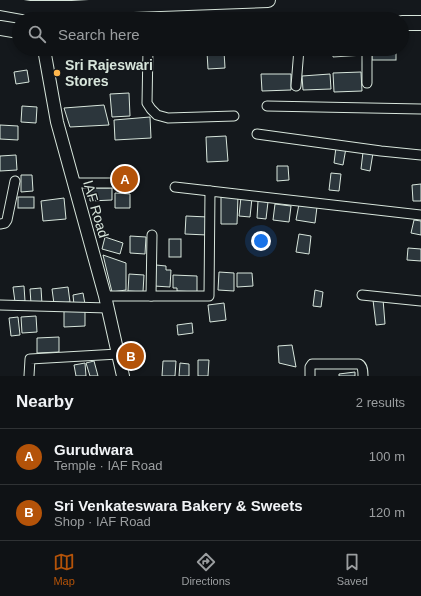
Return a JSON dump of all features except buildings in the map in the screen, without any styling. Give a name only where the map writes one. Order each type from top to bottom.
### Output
[{"type":"main road","points":[[0,3],[30,9],[190,1],[268,0]]},
{"type":"main road","points":[[409,23],[421,22]]},
{"type":"main road","points":[[0,28],[12,30]]},
{"type":"street","name":"IAF Road","points":[[45,56],[57,122],[105,296],[123,376]]},
{"type":"street","points":[[148,56],[148,103],[157,115],[168,118],[234,116]]},
{"type":"street","points":[[296,86],[298,56]]},
{"type":"street","points":[[367,56],[367,84]]},
{"type":"street","points":[[267,106],[421,109]]},
{"type":"street","points":[[257,134],[421,155]]},
{"type":"street","points":[[0,224],[5,223],[8,220],[15,181]]},
{"type":"street","points":[[73,183],[128,182]]},
{"type":"street","points":[[175,187],[421,215]]},
{"type":"street","points":[[105,296],[209,296],[210,191]]},
{"type":"street","points":[[151,296],[152,235]]},
{"type":"street","points":[[362,295],[421,301]]},
{"type":"street","points":[[0,305],[108,308]]},
{"type":"street","points":[[29,376],[30,359],[118,354]]},
{"type":"street","points":[[310,376],[310,367],[312,364],[361,364],[363,376]]},
{"type":"place","name":"Sri Rajeswari Stores","points":[[57,73]]},
{"type":"place","name":"Gurudwara","points":[[125,179]]},
{"type":"place","name":"Sri Venkateswara Bakery & Sweets","points":[[131,356]]}]
